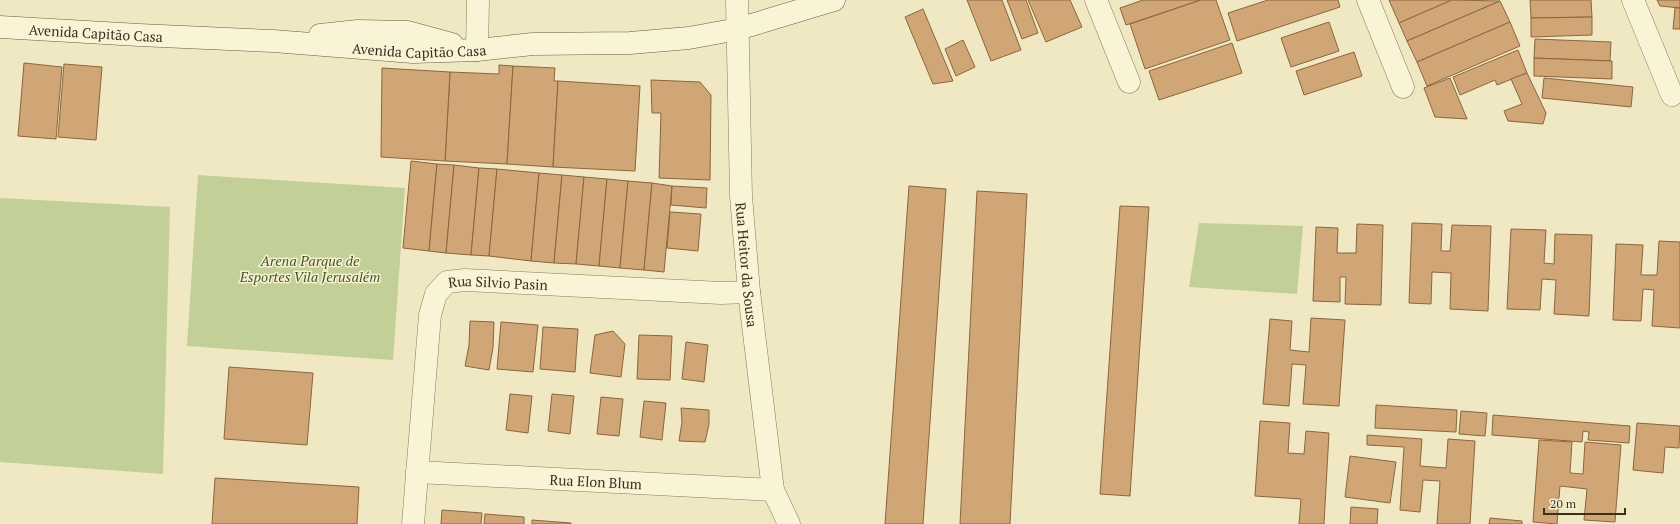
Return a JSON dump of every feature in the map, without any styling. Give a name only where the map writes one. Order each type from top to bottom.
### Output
[{"type":"street","points":[[477,50],[478,0]]},
{"type":"street","name":"Rua Heitor da Sousa","points":[[737,0],[741,196],[749,292],[773,490],[789,524]]},
{"type":"street","name":"Avenida Capitão Casa","points":[[0,27],[132,35],[273,41],[358,30],[408,32],[477,50],[533,44],[630,43],[689,38],[738,29],[834,0]]},
{"type":"street","points":[[1096,0],[1129,82]]},
{"type":"street","points":[[1368,0],[1403,87]]},
{"type":"street","points":[[1633,0],[1672,95]]},
{"type":"street","name":"Rua Silvio Pasin","points":[[413,524],[430,315],[436,294],[447,282],[465,280],[721,293],[749,292]]},
{"type":"street","name":"Rua Elon Blum","points":[[417,472],[773,490]]},
{"type":"green space","name":"Arena Parque de Esportes Vila Jerusalém","points":[[198,175],[405,188],[393,360],[187,346]]},
{"type":"green space","points":[[0,198],[170,207],[163,474],[0,462]]},
{"type":"green space","points":[[1199,223],[1303,226],[1297,294],[1189,287]]},
{"type":"building","points":[[967,0],[1002,0],[1021,50],[991,61]]},
{"type":"building","points":[[1007,0],[1026,0],[1038,33],[1022,39]]},
{"type":"building","points":[[1028,0],[1070,0],[1082,27],[1046,42]]},
{"type":"building","points":[[1143,0],[1201,0],[1126,25],[1120,8]]},
{"type":"building","points":[[1201,0],[1216,0],[1230,40],[1145,69],[1130,24]]},
{"type":"building","points":[[1268,0],[1338,0],[1340,7],[1237,41],[1228,13]]},
{"type":"building","points":[[1389,0],[1452,0],[1399,23]]},
{"type":"building","points":[[1452,0],[1500,1],[1407,41],[1399,23]]},
{"type":"building","points":[[1530,0],[1591,0],[1592,17],[1531,18]]},
{"type":"building","points":[[1657,0],[1680,0],[1680,8],[1660,6]]},
{"type":"building","points":[[1500,1],[1510,22],[1417,62],[1407,41]]},
{"type":"building","points":[[1675,8],[1680,8],[1680,29],[1673,29]]},
{"type":"building","points":[[923,9],[953,81],[933,84],[905,17]]},
{"type":"building","points":[[1592,17],[1592,35],[1531,37],[1531,18]]},
{"type":"building","points":[[1329,22],[1339,51],[1291,67],[1281,38]]},
{"type":"building","points":[[1510,22],[1520,46],[1427,86],[1417,62]]},
{"type":"building","points":[[1535,39],[1611,42],[1610,61],[1534,58]]},
{"type":"building","points":[[963,40],[975,67],[956,76],[945,49]]},
{"type":"building","points":[[1232,43],[1242,73],[1159,100],[1149,71]]},
{"type":"building","points":[[1518,50],[1527,73],[1497,85],[1495,80],[1460,95],[1453,77]]},
{"type":"building","points":[[1354,52],[1362,76],[1304,95],[1296,71]]},
{"type":"building","points":[[1534,58],[1612,61],[1612,79],[1534,76]]},
{"type":"building","points":[[24,63],[62,67],[56,139],[18,136]]},
{"type":"building","points":[[64,64],[102,67],[96,140],[58,137]]},
{"type":"building","points":[[499,65],[513,66],[507,164],[445,161],[450,72],[499,74]]},
{"type":"building","points":[[513,66],[555,68],[554,81],[558,81],[553,167],[507,164]]},
{"type":"building","points":[[382,68],[450,72],[445,161],[381,157]]},
{"type":"building","points":[[1527,73],[1546,113],[1543,124],[1508,121],[1504,111],[1522,104],[1511,79]]},
{"type":"building","points":[[1450,78],[1467,119],[1435,117],[1424,88]]},
{"type":"building","points":[[1544,78],[1633,87],[1631,107],[1542,98]]},
{"type":"building","points":[[651,80],[700,82],[711,95],[710,180],[659,178],[661,113],[652,113]]},
{"type":"building","points":[[558,81],[640,86],[635,171],[553,167]]},
{"type":"building","points":[[411,161],[437,164],[429,251],[403,248]]},
{"type":"building","points":[[437,164],[454,165],[446,253],[429,251]]},
{"type":"building","points":[[454,165],[479,168],[471,255],[446,253]]},
{"type":"building","points":[[479,168],[497,169],[489,256],[471,255]]},
{"type":"building","points":[[497,169],[539,173],[531,261],[489,256]]},
{"type":"building","points":[[539,173],[562,175],[554,263],[531,261]]},
{"type":"building","points":[[562,175],[584,177],[576,264],[554,263]]},
{"type":"building","points":[[584,177],[607,179],[599,266],[576,264]]},
{"type":"building","points":[[607,179],[628,181],[620,268],[599,266]]},
{"type":"building","points":[[628,181],[652,183],[644,270],[620,268]]},
{"type":"building","points":[[652,183],[672,186],[664,272],[644,270]]},
{"type":"building","points":[[672,186],[707,188],[706,208],[671,205]]},
{"type":"building","points":[[909,186],[946,189],[923,524],[885,524]]},
{"type":"building","points":[[977,191],[1027,194],[1010,524],[960,524]]},
{"type":"building","points":[[1120,206],[1149,207],[1130,496],[1100,494]]},
{"type":"building","points":[[670,212],[701,214],[698,251],[667,248]]},
{"type":"building","points":[[1412,223],[1442,224],[1441,251],[1450,251],[1452,225],[1491,226],[1488,311],[1450,309],[1451,273],[1432,272],[1431,304],[1409,303]]},
{"type":"building","points":[[1357,224],[1383,225],[1381,305],[1345,304],[1346,277],[1340,277],[1340,302],[1313,301],[1316,227],[1338,228],[1337,253],[1356,253]]},
{"type":"building","points":[[1511,229],[1546,230],[1544,263],[1554,264],[1555,234],[1592,235],[1589,316],[1554,314],[1556,280],[1542,279],[1540,310],[1507,309]]},
{"type":"building","points":[[1659,241],[1680,242],[1680,328],[1652,326],[1654,290],[1643,289],[1641,321],[1613,320],[1616,244],[1643,245],[1641,275],[1657,275]]},
{"type":"building","points":[[1311,318],[1345,320],[1339,406],[1303,404],[1306,365],[1292,364],[1289,406],[1263,404],[1270,319],[1292,321],[1290,350],[1309,352]]},
{"type":"building","points":[[470,321],[494,322],[493,348],[489,370],[465,366],[469,345]]},
{"type":"building","points":[[501,322],[538,325],[533,372],[497,369]]},
{"type":"building","points":[[543,327],[578,329],[575,372],[540,369]]},
{"type":"building","points":[[613,331],[625,344],[621,377],[590,373],[595,335]]},
{"type":"building","points":[[639,335],[672,336],[670,380],[637,379]]},
{"type":"building","points":[[686,342],[708,345],[704,382],[682,379]]},
{"type":"building","points":[[229,367],[313,373],[307,445],[224,439]]},
{"type":"building","points":[[510,394],[532,396],[528,433],[506,430]]},
{"type":"building","points":[[552,394],[574,396],[570,434],[548,431]]},
{"type":"building","points":[[601,397],[623,399],[619,436],[597,434]]},
{"type":"building","points":[[644,401],[666,403],[662,440],[640,437]]},
{"type":"building","points":[[1376,405],[1457,410],[1456,432],[1375,428]]},
{"type":"building","points":[[681,408],[709,410],[709,424],[705,442],[679,441],[682,422]]},
{"type":"building","points":[[1461,411],[1487,413],[1485,436],[1459,434]]},
{"type":"building","points":[[1493,415],[1630,426],[1629,443],[1588,440],[1589,432],[1583,431],[1582,442],[1492,435]]},
{"type":"building","points":[[1260,421],[1290,423],[1288,453],[1304,454],[1306,431],[1329,433],[1324,524],[1299,524],[1301,499],[1255,496]]},
{"type":"building","points":[[1637,423],[1680,426],[1679,448],[1665,447],[1663,473],[1633,470]]},
{"type":"building","points":[[1367,435],[1422,439],[1420,466],[1446,468],[1448,439],[1475,441],[1470,524],[1437,524],[1440,481],[1423,480],[1420,512],[1400,510],[1404,447],[1367,445]]},
{"type":"building","points":[[1539,440],[1572,442],[1570,473],[1583,474],[1585,442],[1621,445],[1615,522],[1584,520],[1587,489],[1560,486],[1557,524],[1533,522]]},
{"type":"building","points":[[1350,456],[1396,462],[1390,503],[1345,497]]},
{"type":"building","points":[[215,478],[359,487],[357,524],[212,524]]},
{"type":"building","points":[[1351,507],[1378,509],[1377,524],[1350,524]]},
{"type":"building","points":[[442,510],[482,513],[481,524],[441,524]]},
{"type":"building","points":[[485,514],[524,517],[524,524],[484,524]]},
{"type":"building","points":[[1490,518],[1522,521],[1522,524],[1489,524]]},
{"type":"building","points":[[532,520],[571,523],[571,524],[532,524]]}]
